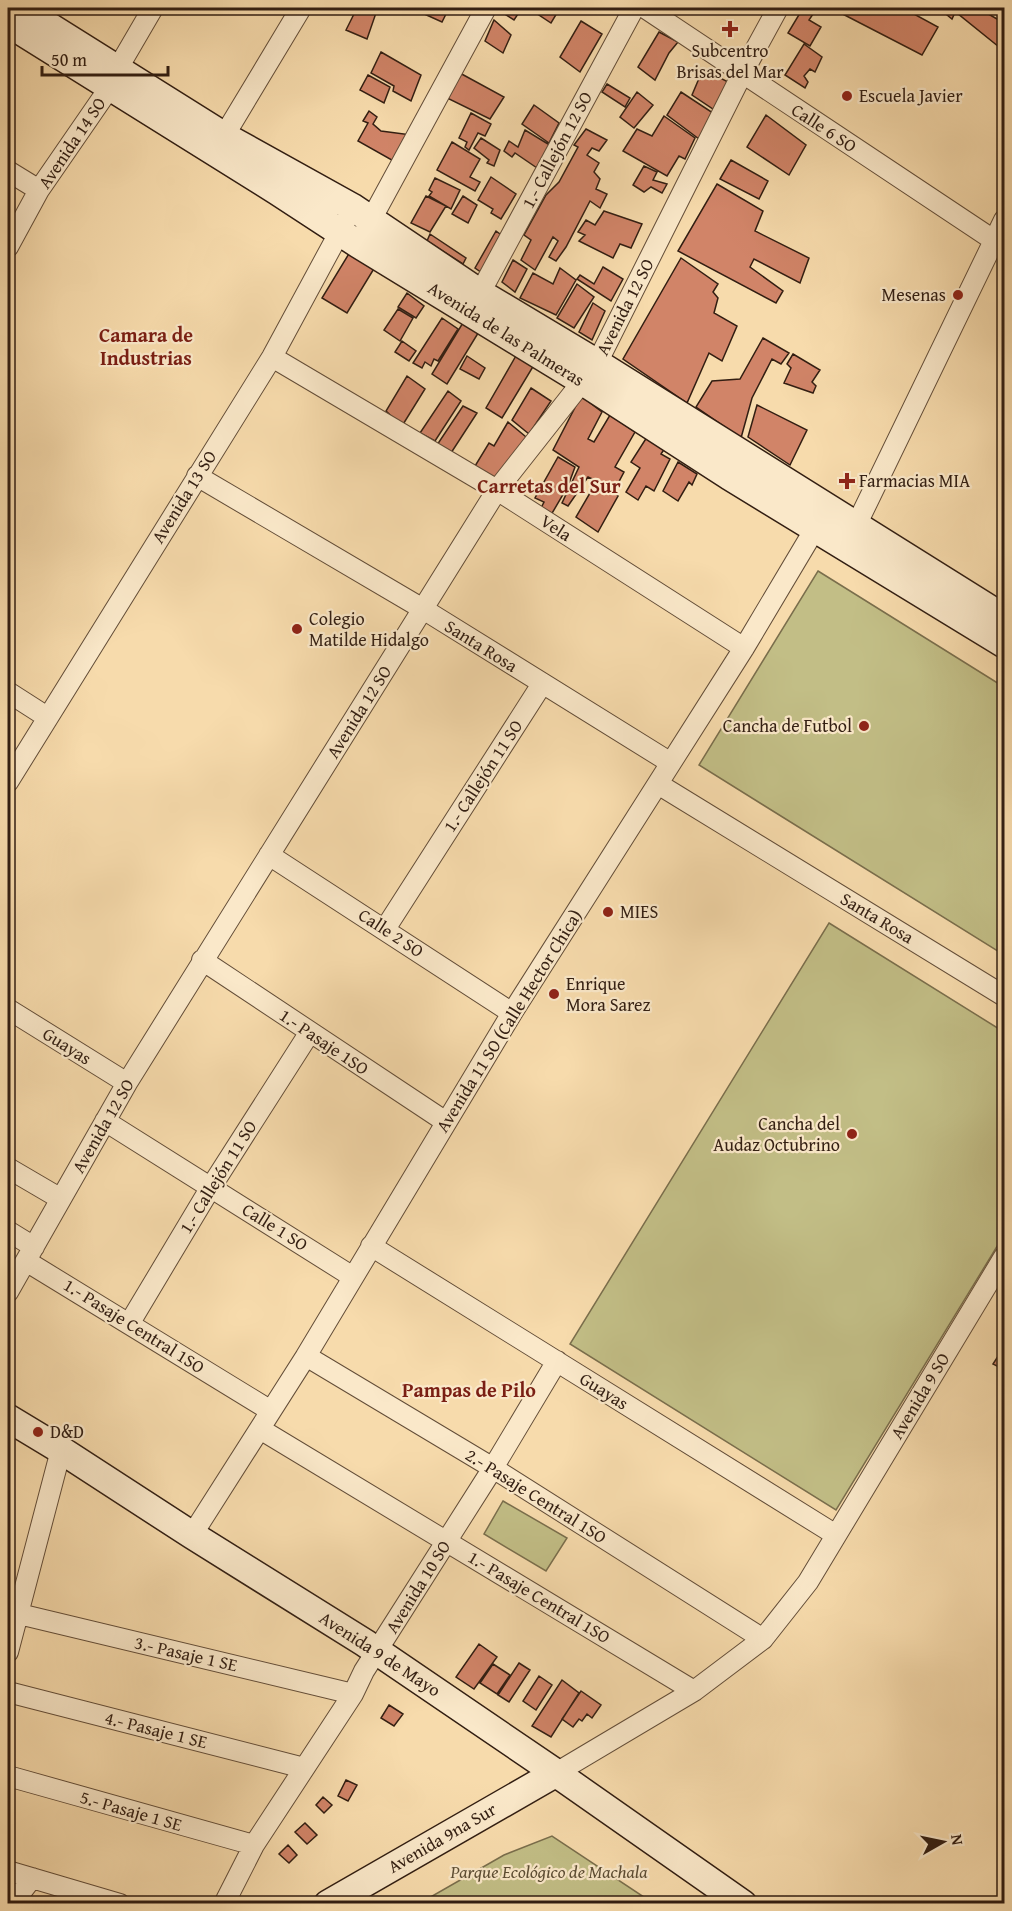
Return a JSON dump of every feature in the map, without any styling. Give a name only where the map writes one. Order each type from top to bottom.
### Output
[{"type":"street","name":"Avenida de las Palmeras","points":[[21,8],[114,77],[349,238],[589,372],[851,537],[1005,644]]},
{"type":"street","name":"Avenida 14 SO","points":[[8,247],[39,190],[114,77],[153,8]]},
{"type":"street","points":[[224,136],[301,8]]},
{"type":"street","name":"Avenida 13 SO","points":[[8,782],[197,476],[349,238],[361,213],[486,8]]},
{"type":"street","name":"1.- Callejón 12 SO","points":[[480,293],[634,8]]},
{"type":"street","name":"Calle 6 SO","points":[[645,8],[1000,244]]},
{"type":"street","name":"Avenida 12 SO","points":[[8,1292],[127,1083],[497,490],[589,372],[778,8]]},
{"type":"street","name":"Avenida de las Palmeras","points":[[8,23],[224,136],[361,213],[480,293],[589,372]]},
{"type":"street","points":[[8,171],[39,190]]},
{"type":"street","points":[[851,537],[1000,244],[1005,220]]},
{"type":"street","name":"Vela","points":[[272,357],[497,490],[744,648]]},
{"type":"street","name":"Santa Rosa","points":[[197,476],[423,609],[670,764]]},
{"type":"street","name":"Avenida 11 SO (Calle Hector Chica)","points":[[192,1535],[306,1356],[512,1013],[744,648],[821,518]]},
{"type":"street","name":"Avenida de las Palmeras","points":[[851,537],[1005,618]]},
{"type":"street","name":"1.- Callejón 11 SO","points":[[385,929],[542,684]]},
{"type":"street","points":[[8,692],[47,717]]},
{"type":"street","name":"Santa Rosa","points":[[658,784],[1005,996]]},
{"type":"street","name":"Calle 2 SO","points":[[269,855],[512,1013]]},
{"type":"street","name":"1.- Pasaje 1SO","points":[[202,960],[446,1122]]},
{"type":"street","name":"Guayas","points":[[8,1009],[127,1083]]},
{"type":"street","name":"1.- Callejón 11 SO","points":[[129,1323],[211,1187],[310,1032]]},
{"type":"street","name":"Calle 1 SO","points":[[105,1121],[353,1277]]},
{"type":"street","points":[[8,1168],[62,1199]]},
{"type":"street","name":"1.- Pasaje Central 1SO","points":[[8,1231],[30,1254],[129,1323],[271,1411]]},
{"type":"street","name":"Guayas","points":[[371,1246],[836,1535]]},
{"type":"street","name":"Avenida 9 SO","points":[[556,1773],[694,1691],[764,1639],[808,1582],[1005,1257]]},
{"type":"street","name":"2.- Pasaje Central 1SO","points":[[306,1356],[493,1468],[764,1639]]},
{"type":"street","name":"Avenida 10 SO","points":[[224,1904],[254,1845],[353,1694],[377,1651],[493,1468],[557,1361]]},
{"type":"street","name":"Avenida 9 de Mayo","points":[[8,1418],[377,1651],[743,1904]]},
{"type":"street","name":"1.- Pasaje Central 1SO","points":[[260,1429],[694,1691]]},
{"type":"street","points":[[8,1652],[61,1450]]},
{"type":"street","name":"3.- Pasaje 1 SE","points":[[19,1614],[353,1694]]},
{"type":"street","name":"4.- Pasaje 1 SE","points":[[8,1692],[304,1767]]},
{"type":"street","name":"Avenida 9na Sur","points":[[328,1904],[556,1773]]},
{"type":"street","name":"5.- Pasaje 1 SE","points":[[8,1776],[254,1845]]},
{"type":"street","points":[[8,1871],[120,1904]]},
{"type":"street","points":[[12,1904],[32,1878]]},
{"type":"green space","name":"Cancha de Futbol","points":[[818,571],[1004,687],[1004,955],[699,765]]},
{"type":"green space","name":"Cancha del Audaz Octubrino","points":[[829,923],[1004,1032],[1004,1235],[836,1510],[570,1344]]},
{"type":"green space","points":[[503,1501],[567,1538],[546,1571],[484,1534]]},
{"type":"green space","name":"Parque Ecológico de Machala","points":[[552,1836],[653,1903],[420,1903],[504,1855]]},
{"type":"building","points":[[357,8],[366,8],[376,13],[367,39],[346,30]]},
{"type":"building","points":[[411,8],[449,8],[442,22]]},
{"type":"building","points":[[495,8],[522,8],[514,20]]},
{"type":"building","points":[[540,8],[560,8],[551,23],[536,13]]},
{"type":"building","points":[[803,8],[817,8],[809,20],[821,27],[810,46],[788,33]]},
{"type":"building","points":[[831,8],[903,8],[938,27],[922,55]]},
{"type":"building","points":[[957,8],[952,19],[941,10]]},
{"type":"building","points":[[960,8],[978,8],[1004,23],[1004,51],[957,13]]},
{"type":"building","points":[[494,20],[511,35],[503,53],[485,41]]},
{"type":"building","points":[[581,21],[602,34],[580,72],[560,57]]},
{"type":"building","points":[[659,32],[678,42],[669,53],[655,80],[638,67]]},
{"type":"building","points":[[804,44],[822,57],[815,72],[810,69],[804,76],[808,82],[805,88],[785,75]]},
{"type":"building","points":[[381,52],[421,75],[411,101],[393,91],[394,86],[371,73]]},
{"type":"building","points":[[703,69],[732,84],[722,115],[692,95]]},
{"type":"building","points":[[458,72],[504,97],[490,119],[445,97]]},
{"type":"building","points":[[368,75],[390,87],[384,103],[360,90]]},
{"type":"building","points":[[607,84],[630,98],[625,107],[602,92]]},
{"type":"building","points":[[637,92],[653,105],[634,128],[620,117]]},
{"type":"building","points":[[681,92],[713,113],[699,139],[667,115]]},
{"type":"building","points":[[534,105],[559,123],[549,143],[522,124]]},
{"type":"building","points":[[369,111],[377,117],[373,124],[381,131],[412,135],[397,163],[358,141],[368,123],[363,121]]},
{"type":"building","points":[[471,113],[491,124],[485,136],[478,133],[469,150],[465,147],[467,142],[459,138]]},
{"type":"building","points":[[766,115],[806,145],[789,175],[747,147]]},
{"type":"building","points":[[664,116],[695,138],[685,159],[679,156],[667,176],[623,151],[637,129],[652,136]]},
{"type":"building","points":[[586,129],[607,140],[599,151],[592,148],[587,155],[599,163],[594,172],[600,179],[596,189],[607,194],[600,208],[590,201],[556,261],[549,257],[558,241],[553,237],[535,270],[521,260],[531,240],[524,235],[546,195],[559,182],[578,147],[574,145]]},
{"type":"building","points":[[525,130],[553,147],[540,170],[515,153],[512,157],[504,151],[509,141],[518,147]]},
{"type":"building","points":[[481,138],[500,150],[494,166],[487,163],[489,160],[474,148]]},
{"type":"building","points":[[452,142],[480,159],[470,177],[480,182],[475,191],[437,170]]},
{"type":"building","points":[[731,160],[768,181],[759,199],[720,179]]},
{"type":"building","points":[[644,166],[657,172],[653,180],[667,184],[662,193],[651,187],[644,192],[633,185]]},
{"type":"building","points":[[491,177],[516,194],[501,219],[491,213],[493,209],[478,200]]},
{"type":"building","points":[[435,178],[460,190],[451,209],[429,196],[432,192],[429,190]]},
{"type":"building","points":[[717,184],[763,211],[755,231],[809,258],[800,283],[754,259],[750,267],[783,291],[776,303],[678,251]]},
{"type":"building","points":[[426,196],[446,206],[430,232],[411,223]]},
{"type":"building","points":[[463,196],[477,205],[468,223],[452,214]]},
{"type":"building","points":[[604,211],[642,224],[631,248],[620,244],[613,258],[579,241],[585,235],[578,232],[586,220],[595,225]]},
{"type":"building","points":[[496,231],[508,240],[488,277],[475,268]]},
{"type":"building","points":[[430,234],[466,258],[463,264],[427,241]]},
{"type":"building","points":[[350,252],[375,267],[347,313],[322,298]]},
{"type":"building","points":[[681,258],[718,284],[713,292],[718,298],[714,313],[737,326],[722,361],[709,353],[687,403],[623,359]]},
{"type":"building","points":[[513,260],[527,269],[515,292],[502,282]]},
{"type":"building","points":[[603,267],[623,279],[611,301],[577,279],[580,275],[594,284]]},
{"type":"building","points":[[560,268],[576,280],[556,315],[520,298],[533,273],[553,284]]},
{"type":"building","points":[[577,284],[594,297],[574,328],[557,318]]},
{"type":"building","points":[[407,293],[424,306],[416,318],[398,307]]},
{"type":"building","points":[[593,303],[605,311],[592,340],[579,332]]},
{"type":"building","points":[[398,309],[413,318],[400,341],[384,330]]},
{"type":"building","points":[[442,318],[458,329],[438,361],[434,359],[431,366],[425,362],[422,368],[413,363]]},
{"type":"building","points":[[464,321],[480,330],[447,384],[432,374]]},
{"type":"building","points":[[763,338],[789,353],[781,364],[772,359],[752,398],[741,438],[696,407],[712,381],[740,379]]},
{"type":"building","points":[[402,341],[416,351],[409,361],[395,352]]},
{"type":"building","points":[[517,354],[534,365],[502,418],[486,408]]},
{"type":"building","points":[[793,354],[820,370],[812,382],[816,386],[813,393],[784,383],[791,368],[787,364]]},
{"type":"building","points":[[467,356],[485,368],[479,379],[460,369]]},
{"type":"building","points":[[407,376],[425,389],[402,426],[386,411]]},
{"type":"building","points":[[531,388],[551,401],[529,434],[512,420]]},
{"type":"building","points":[[448,391],[461,401],[435,441],[420,433]]},
{"type":"building","points":[[581,396],[602,412],[588,439],[594,442],[610,415],[635,432],[615,467],[624,472],[614,491],[618,496],[598,532],[576,517],[597,481],[588,477],[568,506],[562,503],[579,467],[553,450]]},
{"type":"building","points":[[757,405],[807,430],[790,465],[748,437]]},
{"type":"building","points":[[463,406],[477,413],[451,453],[437,445]]},
{"type":"building","points":[[508,422],[531,441],[497,483],[475,466],[489,443],[494,446]]},
{"type":"building","points":[[647,437],[665,448],[661,454],[670,459],[654,491],[646,486],[638,500],[626,492],[640,468],[631,462]]},
{"type":"building","points":[[558,457],[575,467],[568,486],[551,515],[541,508],[544,502],[535,498]]},
{"type":"building","points":[[678,462],[697,474],[692,485],[689,482],[678,501],[663,491]]},
{"type":"building","points":[[1004,1347],[1004,1378],[998,1374],[1001,1368],[993,1364]]},
{"type":"building","points":[[479,1644],[497,1657],[474,1689],[456,1677]]},
{"type":"building","points":[[519,1663],[530,1670],[509,1702],[498,1695]]},
{"type":"building","points":[[493,1664],[510,1675],[497,1694],[480,1683]]},
{"type":"building","points":[[539,1676],[552,1685],[536,1710],[523,1701]]},
{"type":"building","points":[[562,1680],[579,1693],[551,1737],[532,1726]]},
{"type":"building","points":[[581,1691],[601,1705],[592,1718],[587,1714],[573,1727],[562,1719]]},
{"type":"building","points":[[389,1705],[403,1714],[394,1726],[381,1718]]},
{"type":"building","points":[[346,1780],[357,1785],[348,1801],[338,1796]]},
{"type":"building","points":[[323,1797],[332,1805],[324,1813],[316,1805]]},
{"type":"building","points":[[305,1823],[317,1835],[307,1844],[295,1832]]},
{"type":"building","points":[[288,1845],[297,1855],[289,1863],[279,1854]]},
{"type":"place","name":"Subcentro Brisas del Mar","points":[[730,29]]},
{"type":"place","name":"Escuela Javier","points":[[847,96]]},
{"type":"place","name":"Mesenas","points":[[958,295]]},
{"type":"place","name":"Farmacias MIA","points":[[847,481]]},
{"type":"place","name":"Colegio Matilde Hidalgo","points":[[297,629]]},
{"type":"place","name":"Cancha de Futbol","points":[[864,726]]},
{"type":"place","name":"MIES","points":[[608,912]]},
{"type":"place","name":"Enrique Mora Sarez","points":[[554,994]]},
{"type":"place","name":"Cancha del Audaz Octubrino","points":[[852,1134]]},
{"type":"place","name":"D&D","points":[[38,1432]]},
{"type":"district","name":"Camara de Industrias","points":[[146,346]]},
{"type":"district","name":"Carretas del Sur","points":[[549,486]]},
{"type":"district","name":"Pampas de Pilo","points":[[469,1390]]}]
